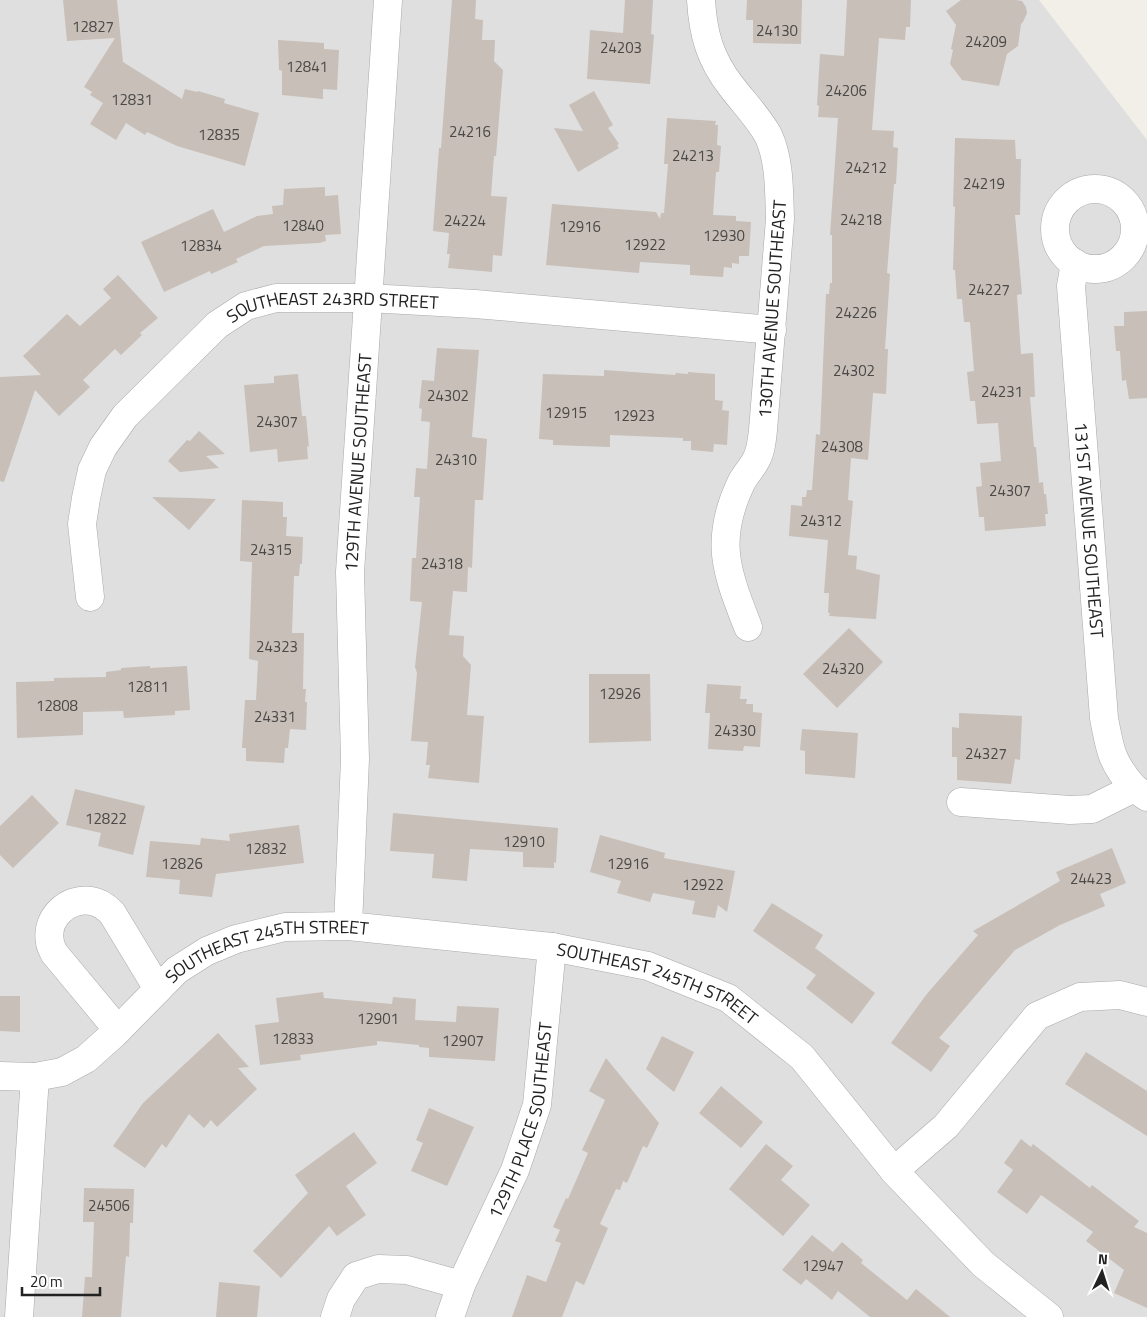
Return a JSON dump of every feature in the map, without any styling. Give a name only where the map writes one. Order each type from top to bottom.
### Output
[{"type":"street","name":"129TH AVENUE SOUTHEAST","points":[[348,926],[355,759],[350,572],[388,0]]},
{"type":"street","name":"130TH AVENUE SOUTHEAST","points":[[701,0],[704,29],[709,50],[718,68],[759,120],[769,137],[779,186],[780,219],[761,445],[757,459],[742,481],[728,516],[724,541],[728,571],[748,627]]},
{"type":"street","name":"131ST AVENUE SOUTHEAST","points":[[1074,263],[1071,286],[1104,718],[1110,750],[1120,772],[1141,793]]},
{"type":"street","name":"SOUTHEAST 243RD STREET","points":[[90,597],[82,524],[92,470],[100,454],[125,416],[217,325],[246,306],[276,298],[368,298],[475,304],[772,330]]},
{"type":"street","points":[[961,802],[1070,810],[1092,809],[1141,793]]},
{"type":"street","name":"SOUTHEAST 245TH STREET","points":[[118,1030],[54,953],[50,942],[50,930],[54,918],[62,909],[71,903],[82,900],[104,905],[112,913],[158,989]]},
{"type":"street","name":"SOUTHEAST 245TH STREET","points":[[0,1076],[35,1078],[62,1072],[86,1059],[118,1030],[177,970],[207,951],[236,939],[284,927],[348,926],[552,947],[648,966],[728,998],[802,1057],[894,1171],[983,1264],[1049,1317]]},
{"type":"street","name":"129TH PLACE SOUTHEAST","points":[[450,1317],[461,1285],[515,1170],[537,1105],[552,947]]},
{"type":"street","points":[[894,1171],[946,1126],[1038,1016],[1080,997],[1120,995],[1147,1002]]},
{"type":"street","points":[[19,1317],[35,1078]]},
{"type":"street","points":[[335,1317],[341,1299],[356,1276],[378,1269],[407,1270],[461,1285]]},
{"type":"shaded area","points":[[0,0],[1039,0],[1147,140],[1147,1317],[0,1317]]},
{"type":"building","points":[[63,0],[117,0],[123,62],[182,99],[185,89],[198,91],[225,99],[224,103],[259,113],[245,166],[177,146],[147,132],[145,135],[126,123],[116,140],[90,124],[103,103],[90,95],[92,92],[84,87],[115,38],[67,41]]},
{"type":"building","points":[[452,0],[476,0],[475,19],[483,20],[482,40],[495,40],[494,61],[503,70],[491,196],[507,197],[502,256],[493,255],[492,272],[448,268],[450,254],[447,254],[449,233],[433,231]]},
{"type":"building","points":[[625,0],[653,0],[651,34],[654,35],[650,84],[587,79],[590,30],[623,33]]},
{"type":"building","points":[[747,0],[802,0],[801,44],[753,43],[753,20],[746,20]]},
{"type":"building","points":[[847,0],[911,0],[910,27],[906,27],[905,40],[879,38],[872,130],[894,131],[893,147],[898,148],[887,273],[890,274],[885,349],[888,349],[886,394],[873,393],[868,460],[851,458],[848,500],[853,501],[848,555],[857,556],[856,569],[880,575],[876,619],[829,616],[829,593],[824,593],[828,540],[789,536],[791,505],[802,506],[802,497],[806,497],[807,490],[812,490],[816,434],[820,435],[826,294],[829,294],[830,283],[832,283],[832,235],[830,235],[838,118],[818,117],[820,54],[844,56]]},
{"type":"building","points":[[961,0],[1016,0],[1022,1],[1026,7],[1027,13],[1021,24],[1018,46],[1007,54],[999,86],[962,80],[950,64],[956,25],[946,11]]},
{"type":"building","points":[[278,40],[324,43],[324,49],[339,50],[337,90],[323,89],[323,99],[282,95],[282,71],[279,70]]},
{"type":"building","points":[[594,91],[613,125],[608,128],[619,144],[617,145],[619,148],[578,172],[554,128],[583,131],[569,105]]},
{"type":"building","points":[[667,118],[716,121],[715,125],[718,125],[717,145],[721,146],[719,172],[716,172],[713,215],[736,216],[736,221],[751,222],[749,256],[739,256],[739,264],[732,263],[732,268],[724,267],[723,277],[690,275],[690,265],[640,262],[639,273],[546,265],[552,204],[656,212],[660,219],[661,213],[664,213],[668,164],[664,164]]},
{"type":"building","points":[[955,138],[1015,140],[1016,159],[1021,159],[1020,215],[1015,215],[1022,294],[1017,295],[1021,354],[1033,353],[1035,397],[1030,397],[1039,483],[1043,482],[1044,494],[1046,494],[1048,514],[1045,514],[1046,526],[985,531],[984,517],[979,517],[976,487],[982,486],[980,463],[1001,461],[998,423],[977,424],[975,401],[970,401],[967,372],[974,371],[970,322],[964,322],[962,299],[957,299],[955,270],[953,270]]},
{"type":"building","points":[[325,187],[325,196],[338,195],[341,234],[325,235],[326,241],[319,243],[264,246],[236,259],[238,262],[211,274],[210,271],[164,292],[141,242],[213,209],[224,232],[257,216],[273,214],[272,206],[283,205],[284,189]]},
{"type":"building","points":[[118,275],[158,318],[140,333],[142,335],[121,355],[115,349],[83,380],[90,387],[59,416],[35,390],[4,482],[0,481],[0,377],[41,375],[23,356],[67,314],[80,326],[111,298],[103,289]]},
{"type":"building","points":[[1147,311],[1147,398],[1129,399],[1126,380],[1122,381],[1120,351],[1116,351],[1114,326],[1124,326],[1124,312]]},
{"type":"building","points":[[437,348],[479,350],[472,437],[487,439],[483,500],[475,500],[472,568],[468,567],[467,592],[453,591],[449,635],[464,636],[463,656],[471,665],[467,715],[484,716],[479,783],[428,778],[430,765],[426,765],[428,742],[411,741],[417,673],[415,667],[422,602],[410,601],[412,558],[416,558],[420,497],[414,497],[416,468],[427,469],[430,422],[421,421],[422,409],[419,408],[422,380],[434,381]]},
{"type":"building","points":[[604,370],[675,375],[676,373],[688,374],[688,372],[715,374],[715,400],[723,401],[722,410],[729,411],[727,445],[714,444],[713,452],[691,450],[691,441],[683,441],[683,438],[610,435],[610,447],[553,445],[553,440],[539,439],[543,374],[604,376]]},
{"type":"building","points":[[298,374],[302,416],[306,416],[309,447],[307,446],[308,459],[278,462],[277,449],[250,452],[244,385],[274,383],[274,376]]},
{"type":"building","points":[[199,431],[225,454],[206,456],[219,468],[180,472],[168,461],[187,440],[190,441]]},
{"type":"building","points":[[152,497],[192,498],[216,499],[189,530]]},
{"type":"building","points":[[242,500],[283,502],[283,517],[287,517],[286,536],[303,537],[302,564],[300,564],[299,576],[294,576],[292,633],[304,633],[303,689],[306,689],[305,702],[307,702],[306,730],[290,729],[288,748],[285,748],[284,763],[246,761],[246,748],[242,748],[245,700],[256,700],[258,661],[249,659],[252,562],[240,561]]},
{"type":"building","points":[[849,628],[883,662],[837,708],[803,674]]},
{"type":"building","points":[[150,666],[150,668],[187,666],[190,710],[175,711],[175,715],[124,718],[123,711],[83,712],[83,735],[17,738],[16,682],[54,681],[54,678],[106,677],[106,672],[121,670],[121,668]]},
{"type":"building","points":[[589,674],[650,674],[651,741],[589,743]]},
{"type":"building","points":[[707,684],[741,686],[740,699],[747,699],[746,704],[753,704],[753,712],[762,713],[760,747],[744,746],[743,751],[708,749],[710,713],[705,713]]},
{"type":"building","points":[[959,713],[1022,716],[1020,760],[1015,759],[1011,784],[957,780],[957,757],[952,757],[952,727],[959,728]]},
{"type":"building","points":[[802,729],[858,733],[855,778],[805,774],[805,751],[800,750]]},
{"type":"building","points":[[75,789],[145,806],[133,855],[98,846],[101,833],[66,825]]},
{"type":"building","points":[[32,795],[59,823],[13,868],[0,855],[0,826]]},
{"type":"building","points":[[393,813],[558,828],[556,863],[554,862],[554,868],[523,867],[523,852],[470,849],[467,881],[432,878],[434,854],[390,851]]},
{"type":"building","points":[[299,825],[304,863],[216,874],[212,897],[179,894],[180,880],[146,877],[150,841],[200,845],[201,838],[230,841],[229,834]]},
{"type":"building","points":[[600,835],[665,853],[664,858],[735,871],[727,912],[718,905],[715,918],[692,914],[695,901],[653,893],[650,902],[617,893],[621,881],[590,872]]},
{"type":"building","points":[[1112,848],[1126,883],[1100,894],[1105,906],[1060,925],[1015,950],[939,1038],[950,1046],[931,1072],[891,1043],[926,995],[978,935],[973,931],[1060,881],[1056,872]]},
{"type":"building","points":[[772,903],[823,935],[815,948],[875,993],[852,1024],[806,988],[816,975],[753,931]]},
{"type":"building","points":[[323,992],[324,998],[392,1004],[393,997],[416,999],[415,1020],[456,1022],[457,1006],[499,1008],[495,1061],[429,1057],[429,1048],[419,1047],[419,1045],[377,1041],[377,1045],[300,1055],[301,1060],[260,1065],[255,1025],[279,1022],[276,998]]},
{"type":"building","points":[[0,996],[20,996],[20,1032],[0,1031]]},
{"type":"building","points":[[218,1033],[249,1067],[238,1068],[257,1089],[217,1127],[211,1120],[204,1128],[189,1114],[166,1148],[162,1144],[145,1168],[113,1146],[143,1103]]},
{"type":"building","points":[[662,1036],[694,1052],[674,1092],[646,1069]]},
{"type":"building","points":[[1086,1052],[1147,1091],[1147,1136],[1065,1084]]},
{"type":"building","points":[[606,1058],[659,1123],[647,1148],[643,1146],[627,1183],[623,1181],[620,1190],[616,1189],[600,1224],[608,1228],[584,1285],[576,1281],[562,1317],[512,1317],[527,1275],[546,1282],[561,1243],[555,1241],[560,1230],[553,1227],[566,1198],[568,1199],[588,1153],[582,1150],[605,1100],[589,1091]]},
{"type":"building","points":[[721,1086],[763,1122],[741,1148],[699,1113]]},
{"type":"building","points":[[429,1108],[474,1127],[447,1186],[411,1171],[423,1143],[416,1140]]},
{"type":"building","points":[[354,1132],[377,1163],[346,1186],[366,1215],[337,1236],[329,1226],[281,1278],[253,1251],[308,1193],[295,1175]]},
{"type":"building","points":[[1021,1139],[1031,1147],[1033,1144],[1090,1188],[1092,1185],[1139,1221],[1134,1227],[1147,1233],[1147,1308],[1114,1293],[1124,1270],[1086,1241],[1093,1232],[1041,1195],[1027,1214],[997,1192],[1013,1170],[1004,1163]]},
{"type":"building","points":[[766,1144],[793,1166],[781,1180],[810,1205],[783,1236],[729,1189]]},
{"type":"building","points":[[84,1188],[134,1189],[133,1223],[130,1223],[129,1257],[126,1256],[121,1317],[82,1317],[85,1277],[92,1277],[94,1222],[83,1222]]},
{"type":"building","points":[[812,1235],[833,1252],[842,1242],[863,1260],[861,1263],[907,1300],[916,1289],[950,1317],[870,1317],[838,1291],[832,1300],[806,1279],[801,1285],[782,1270]]},
{"type":"building","points":[[219,1282],[260,1286],[257,1317],[216,1317]]}]
